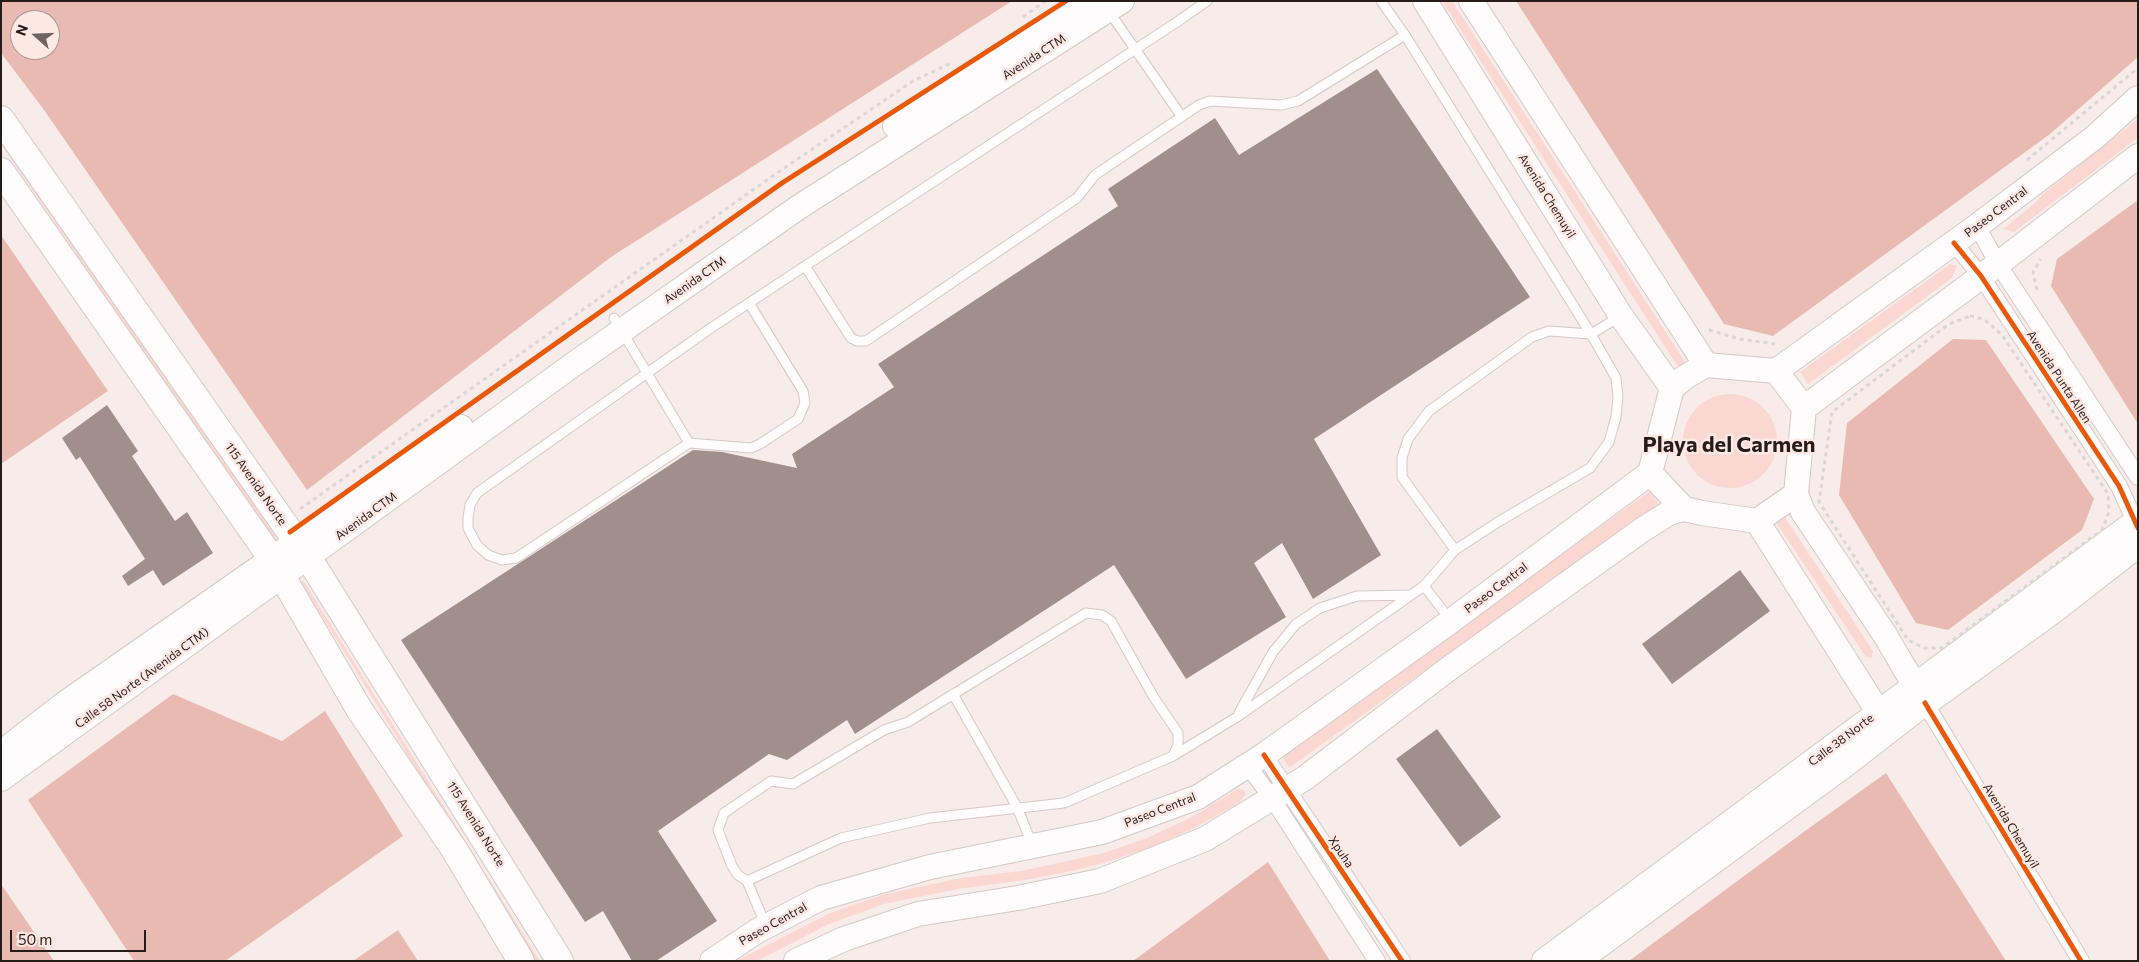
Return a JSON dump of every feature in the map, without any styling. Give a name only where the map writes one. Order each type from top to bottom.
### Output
[{"type":"main road","name":"Avenida Chemuyil","points":[[1425,1],[1621,316],[1672,388]]},
{"type":"main road","points":[[1471,1],[1706,365]]},
{"type":"main road","name":"Avenida CTM","points":[[277,568],[296,541],[618,324],[789,194],[1105,4]]},
{"type":"main road","name":"Paseo Central","points":[[1776,371],[1977,226],[2095,136],[2138,98]]},
{"type":"main road","name":"115 Avenida Norte","points":[[1,119],[296,541],[400,701],[560,961]]},
{"type":"main road","points":[[1804,408],[2138,156]]},
{"type":"main road","points":[[1,171],[277,568],[359,709],[454,848],[521,961]]},
{"type":"main road","points":[[796,961],[844,939],[918,914],[1018,898],[1100,880],[1205,839],[1280,794],[1447,670],[1642,530],[1669,513],[1684,509],[1757,521],[1796,494],[1804,408],[1776,371],[1706,365],[1672,388],[1650,473],[1684,509]]},
{"type":"main road","name":"Paseo Central","points":[[712,961],[766,926],[821,898],[930,867],[1102,832],[1189,800],[1256,760],[1451,621],[1650,473]]},
{"type":"main road","name":"Avenida Chemuyil","points":[[1796,494],[1803,512],[1885,635],[1919,694]]},
{"type":"main road","points":[[1757,521],[1884,721]]},
{"type":"main road","name":"Calle 38 Norte","points":[[1578,961],[1919,694],[2052,611],[2137,529]]},
{"type":"main road","name":"Calle 58 Norte (Avenida CTM)","points":[[1,753],[64,704],[277,568]]},
{"type":"main road","name":"Calle 58 Norte (Avenida CTM)","points":[[1,779],[277,568]]},
{"type":"main road","name":"Calle 38 Norte","points":[[1544,961],[1884,721]]},
{"type":"street","name":"Avenida Punta Allen","points":[[1977,226],[1989,270],[2119,486],[2137,529]]},
{"type":"street","name":"Avenida Punta Allen","points":[[1954,243],[1989,270],[2138,478]]},
{"type":"street","name":"Avenida Chemuyil","points":[[1919,694],[2081,961]]},
{"type":"street","name":"Xpuha","points":[[1256,760],[1402,961]]},
{"type":"street","name":"Xpuha","points":[[1280,794],[1377,961]]},
{"type":"lane","points":[[749,303],[803,390],[805,402],[798,419],[751,448],[689,444],[516,558],[502,560],[488,555],[477,544],[468,528],[468,518],[470,505],[478,493],[749,303],[1207,1]]},
{"type":"lane","points":[[747,881],[841,838],[930,818],[1064,803],[1173,756],[1237,717],[1424,586],[1455,550],[1498,522],[1590,468],[1609,442],[1616,417],[1618,397],[1616,378],[1591,334],[1405,35],[1381,1]]},
{"type":"lane","points":[[1105,4],[1182,117]]},
{"type":"lane","points":[[805,266],[851,338],[857,341],[866,341],[1077,198],[1095,175],[1199,105],[1210,101],[1281,105],[1298,102],[1405,35]]},
{"type":"lane","points":[[1455,550],[1402,478],[1402,458],[1408,439],[1429,411],[1532,336],[1549,332],[1591,334],[1621,316]]},
{"type":"lane","points":[[618,324],[689,444]]},
{"type":"lane","points":[[1424,586],[1451,621]]},
{"type":"lane","points":[[1237,717],[1273,652],[1296,624],[1320,608],[1357,596],[1410,595]]},
{"type":"lane","points":[[766,926],[747,881],[738,875],[732,866],[718,830],[724,813],[771,781],[793,784],[884,730],[908,722],[1086,613],[1102,614],[1111,620],[1153,696],[1178,733],[1178,745],[1173,756]]},
{"type":"lane","points":[[953,694],[1017,807],[1033,846]]},
{"type":"path","points":[[1021,18],[1045,1]]},
{"type":"path","points":[[296,541],[777,173],[912,81],[956,61]]},
{"type":"path","points":[[2021,165],[2083,116],[2138,68]]},
{"type":"path","points":[[1708,330],[1765,344],[1774,345],[1779,342]]},
{"type":"path","points":[[1819,502],[1832,412]]},
{"type":"shaded area","points":[[1,1],[1012,1],[611,257],[307,490],[44,110],[1,53]]},
{"type":"shaded area","points":[[1442,1],[1452,1],[1685,362],[1682,366],[1678,367]]},
{"type":"shaded area","points":[[1516,1],[2138,1],[2138,57],[2050,134],[1773,336],[1724,324]]},
{"type":"shaded area","points":[[2138,119],[2138,137],[2131,143],[2014,232],[2003,229],[2034,204],[2043,194]]},
{"type":"shaded area","points":[[1,141],[136,331],[276,536],[275,541],[1,144]]},
{"type":"shaded area","points":[[2138,200],[2138,424],[2051,286],[2057,259]]},
{"type":"shaded area","points":[[1,235],[108,391],[1,464]]},
{"type":"shaded area","points":[[1950,264],[1957,266],[1952,278],[1808,384],[1800,372]]},
{"type":"shaded area","points":[[1953,339],[1986,340],[2094,499],[2082,530],[1948,630],[1916,623],[1839,495],[1847,423]]},
{"type":"shaded area","points":[[1730,394],[1748,397],[1763,408],[1774,423],[1777,441],[1774,459],[1763,474],[1748,485],[1730,488],[1712,485],[1697,474],[1686,459],[1683,441],[1686,423],[1697,408],[1712,397]]},
{"type":"shaded area","points":[[1650,491],[1659,504],[1631,522],[1289,768],[1282,757],[1300,742]]},
{"type":"shaded area","points":[[1784,516],[1873,651],[1872,658],[1866,657],[1775,521]]},
{"type":"shaded area","points":[[303,580],[540,961],[535,961],[301,582]]},
{"type":"shaded area","points":[[173,694],[282,741],[325,711],[403,836],[225,961],[134,961],[28,800]]},
{"type":"shaded area","points":[[1886,773],[2006,961],[1629,961],[1805,831]]},
{"type":"shaded area","points":[[1238,789],[1244,790],[1246,794],[1239,803],[1194,828],[1149,848],[1104,863],[1063,873],[958,889],[884,904],[829,924],[757,961],[736,961],[830,913],[882,895],[961,878],[1021,871],[1104,853],[1147,838],[1190,818]]},
{"type":"shaded area","points":[[1268,862],[1330,961],[1133,961]]},
{"type":"shaded area","points":[[1,884],[54,961],[1,961]]},
{"type":"shaded area","points":[[398,930],[418,961],[353,961]]},
{"type":"building","points":[[1377,69],[1530,297],[1314,439],[1381,555],[1313,599],[1282,543],[1254,563],[1286,617],[1186,679],[1114,565],[855,734],[847,720],[787,760],[769,754],[658,831],[717,921],[656,961],[632,961],[603,911],[585,922],[401,640],[693,450],[722,452],[797,468],[792,454],[894,387],[878,364],[1118,206],[1108,189],[1215,118],[1239,155]]},
{"type":"building","points":[[107,405],[138,451],[132,456],[175,521],[187,512],[213,553],[163,586],[153,570],[128,586],[122,576],[145,559],[80,457],[76,460],[62,438]]},
{"type":"building","points":[[1740,570],[1770,611],[1672,684],[1642,644]]},
{"type":"building","points":[[1437,729],[1501,817],[1460,847],[1396,759]]},
{"type":"cycle path","points":[[290,532],[782,183],[1066,1]]},
{"type":"cycle path","points":[[1954,243],[1981,276],[2119,486],[2138,528]]},
{"type":"cycle path","points":[[1925,703],[2081,961]]},
{"type":"cycle path","points":[[1264,755],[1402,961]]},
{"type":"district","name":"Playa del Carmen","points":[[1729,445]]}]
